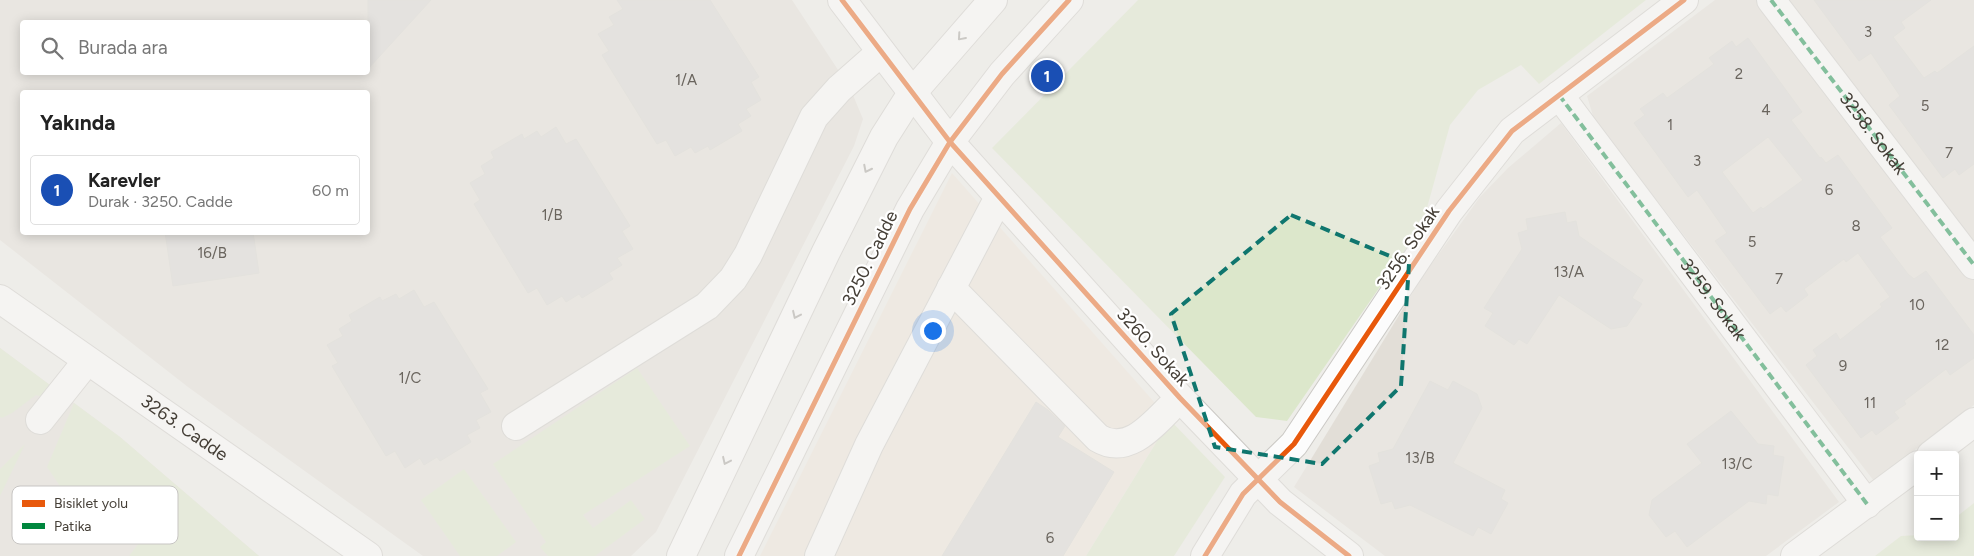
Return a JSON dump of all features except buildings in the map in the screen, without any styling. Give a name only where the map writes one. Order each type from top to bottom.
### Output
[{"type":"street","name":"3260. Sokak","points":[[842,0],[950,142],[1180,398],[1280,502],[1349,556]]},
{"type":"street","points":[[681,556],[830,243],[884,137],[912,92],[993,0]]},
{"type":"street","name":"3250. Cadde","points":[[739,556],[910,209],[950,142],[1002,74],[1069,0]]},
{"type":"street","name":"3256. Sokak","points":[[1205,556],[1243,494],[1294,444],[1449,211],[1512,132],[1684,0]]},
{"type":"street","name":"3258. Sokak","points":[[1771,0],[1974,266]]},
{"type":"street","points":[[516,426],[707,306],[733,278],[748,256],[814,117],[839,89],[880,52]]},
{"type":"street","name":"3259. Sokak","points":[[1560,96],[1866,504]]},
{"type":"street","points":[[820,556],[869,445],[999,197]]},
{"type":"street","points":[[951,288],[1098,438],[1106,443],[1125,444],[1135,439],[1180,398]]},
{"type":"street","name":"3263. Cadde","points":[[0,299],[368,556]]},
{"type":"street","points":[[40,420],[87,361]]},
{"type":"street","points":[[1936,451],[1974,422]]},
{"type":"street","points":[[1795,556],[1914,468]]},
{"type":"highlighted area","points":[[1291,215],[1409,264],[1401,386],[1322,464],[1215,447],[1171,314]]},
{"type":"shaded area","points":[[0,0],[792,0],[850,88],[863,119],[854,146],[656,532],[631,556],[423,556],[188,387],[0,240]]},
{"type":"shaded area","points":[[1715,0],[1974,0],[1974,405],[1874,481],[1594,119],[1587,96]]},
{"type":"shaded area","points":[[1561,123],[1839,502],[1766,556],[1385,556],[1294,487],[1423,276],[1480,197],[1508,168]]},
{"type":"shaded area","points":[[952,173],[1170,420],[1086,556],[760,556]]},
{"type":"shaded area","points":[[0,348],[120,437],[177,486],[12,486],[12,544],[178,544],[178,487],[259,556],[0,556]]},
{"type":"green space","points":[[1138,0],[1646,0],[1539,84],[1521,65],[1478,90],[1450,125],[1422,226],[1287,421],[1256,417],[992,148]]},
{"type":"green space","points":[[0,348],[54,388],[46,398],[36,395],[2,418],[0,417]]},
{"type":"green space","points":[[637,368],[690,446],[583,515],[593,528],[631,500],[645,519],[595,556],[548,556],[540,547],[546,542],[493,464]]},
{"type":"green space","points":[[74,403],[120,437],[177,486],[60,486],[47,467]]},
{"type":"green space","points":[[1170,420],[1225,477],[1174,556],[1086,556]]},
{"type":"green space","points":[[25,444],[0,496],[0,469]]},
{"type":"green space","points":[[464,469],[516,542],[497,556],[460,556],[421,500]]},
{"type":"green space","points":[[178,487],[259,556],[129,556],[138,544],[178,544]]},
{"type":"green space","points":[[1974,503],[1974,556],[1875,556],[1901,536],[1914,535],[1914,541],[1959,541],[1959,515]]},
{"type":"marked path","points":[[1771,0],[1974,265]]},
{"type":"marked path","points":[[1559,95],[1867,504]]},
{"type":"cycle path","points":[[842,0],[950,142],[1180,398],[1280,502],[1349,556]]},
{"type":"cycle path","points":[[739,556],[910,209],[950,142],[1002,74],[1069,0]]},
{"type":"cycle path","points":[[1205,556],[1243,494],[1294,444],[1449,211],[1512,131],[1684,0]]},
{"type":"place","name":"Karevler","points":[[1047,76]]}]
